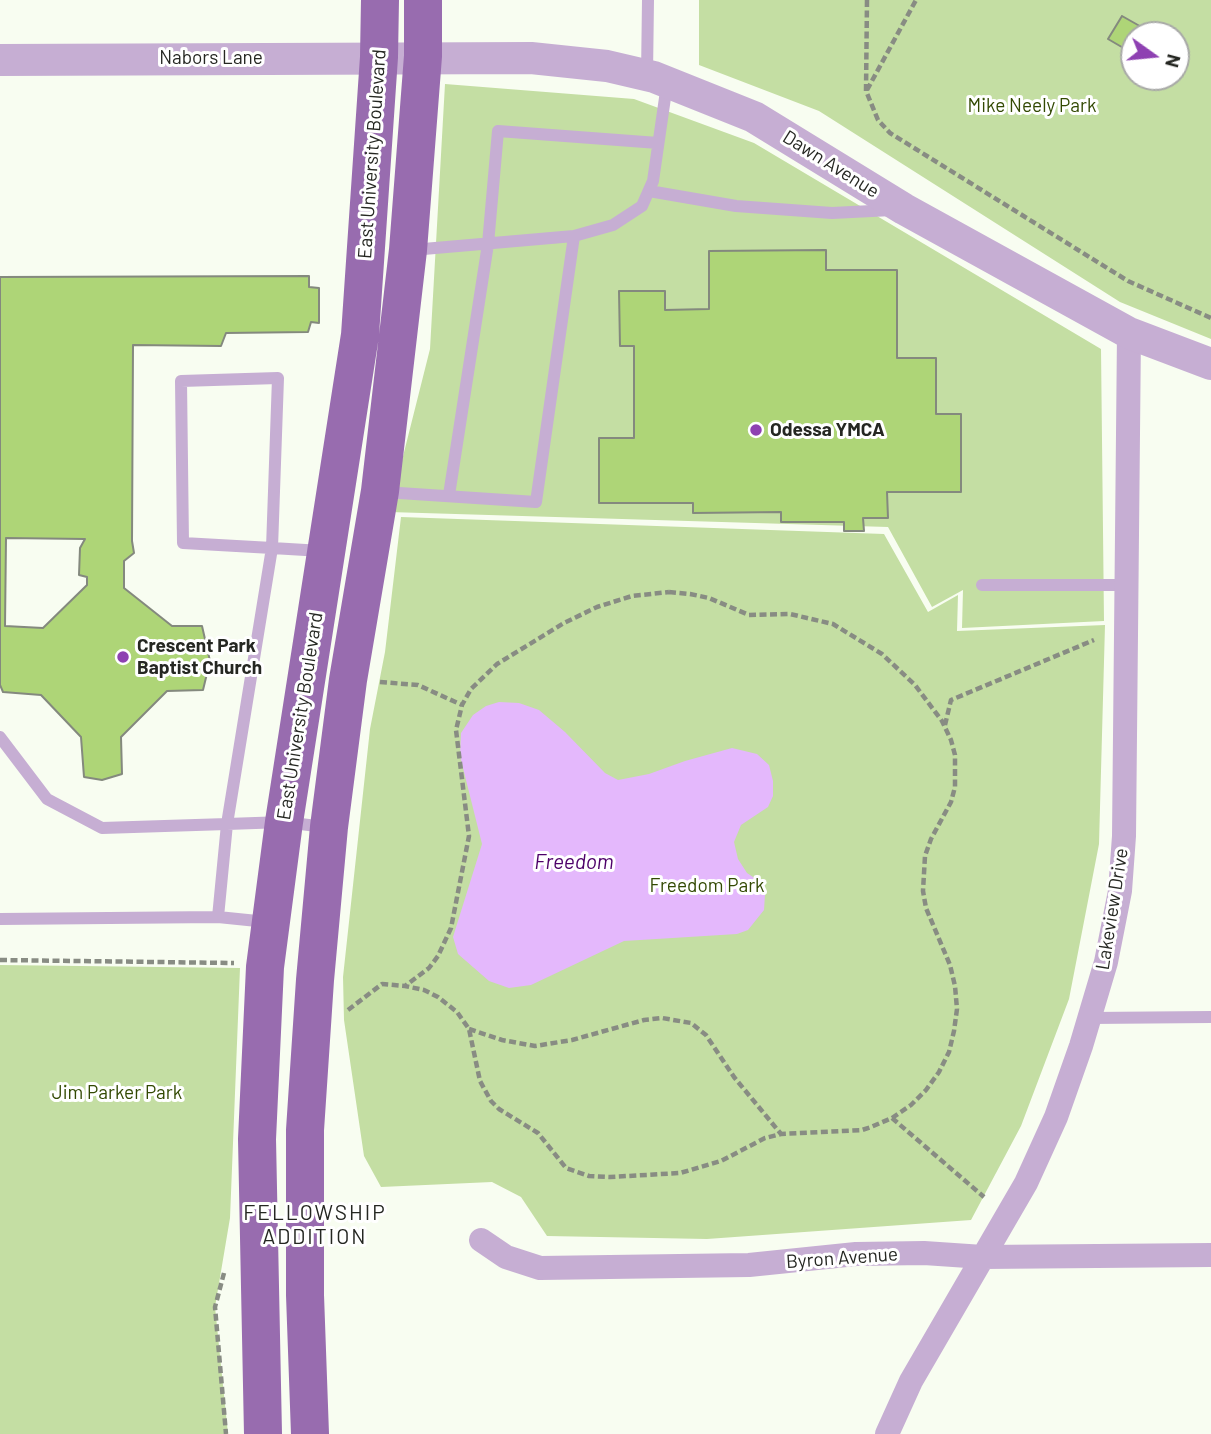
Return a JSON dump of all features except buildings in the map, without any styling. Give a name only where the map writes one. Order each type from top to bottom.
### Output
[{"type":"main road","name":"East University Boulevard","points":[[263,1434],[257,1139],[265,967],[284,822],[360,335],[379,57],[380,0]]},
{"type":"main road","points":[[310,1434],[305,1295],[305,1130],[315,980],[329,827],[348,680],[380,491],[408,250],[423,57],[423,0]]},
{"type":"street","name":"Nabors Lane","points":[[0,60],[423,57]]},
{"type":"street","name":"Dawn Avenue","points":[[423,57],[542,59],[607,66],[657,79],[754,117],[904,209],[1129,333],[1211,364]]},
{"type":"street","name":"Lakeview Drive","points":[[887,1434],[911,1381],[1026,1183],[1056,1117],[1106,962],[1120,891],[1123,850],[1129,333]]},
{"type":"street","name":"Byron Avenue","points":[[481,1240],[506,1257],[540,1268],[749,1265],[856,1254],[924,1253],[983,1257],[1211,1255]]},
{"type":"lane","points":[[408,250],[574,236],[613,225],[642,206],[653,181],[657,143],[657,79],[649,0]]},
{"type":"lane","points":[[449,495],[488,244],[498,131],[657,143]]},
{"type":"lane","points":[[649,191],[737,206],[832,213],[904,209]]},
{"type":"lane","points":[[380,491],[536,502],[574,236]]},
{"type":"lane","points":[[218,917],[227,824],[272,548],[278,378],[181,381],[183,544],[272,548],[326,551]]},
{"type":"lane","points":[[982,585],[1126,586]]},
{"type":"lane","points":[[0,737],[47,799],[102,828],[284,822],[329,827]]},
{"type":"lane","points":[[0,919],[218,917],[271,922]]},
{"type":"lane","points":[[1090,1018],[1211,1017]]},
{"type":"path","points":[[867,0],[866,91],[878,120],[890,134],[1128,281],[1211,318]]},
{"type":"path","points":[[866,91],[916,0]]},
{"type":"path","points":[[342,1014],[382,984],[424,990],[449,1003],[469,1029],[480,1081],[491,1101],[499,1110],[538,1133],[560,1163],[573,1172],[610,1177],[691,1171],[721,1161],[765,1138],[781,1134],[862,1130],[892,1118],[926,1090],[949,1052],[957,1009],[950,965],[926,908],[922,873],[925,856],[956,787],[955,755],[944,726],[915,685],[882,654],[833,624],[790,614],[749,615],[709,598],[669,592],[608,603],[564,623],[497,664],[471,689],[462,705],[456,730],[469,836],[459,892],[451,928],[438,956],[429,968],[405,986]]},
{"type":"path","points":[[944,726],[951,700],[1094,639]]},
{"type":"path","points":[[348,680],[418,685],[462,705]]},
{"type":"path","points":[[0,960],[245,963]]},
{"type":"path","points":[[469,1029],[502,1040],[535,1046],[572,1040],[644,1020],[662,1018],[691,1023],[706,1035],[734,1077],[781,1134]]},
{"type":"path","points":[[892,1118],[984,1196]]},
{"type":"green space","name":"Mike Neely Park","points":[[699,0],[1211,0],[1211,339],[1120,302],[819,111],[699,65]]},
{"type":"green space","name":"Odessa YMCA","points":[[445,84],[634,99],[754,143],[1101,349],[1104,621],[962,628],[963,590],[932,607],[888,527],[389,512],[430,349]]},
{"type":"green space","name":"Freedom Park","points":[[401,517],[884,534],[928,612],[958,595],[957,631],[1105,625],[1099,844],[1069,999],[1021,1126],[971,1220],[707,1239],[547,1236],[521,1197],[492,1182],[381,1187],[364,1156],[344,1020],[343,977],[370,729],[385,652]]},
{"type":"green space","name":"Jim Parker Park","points":[[0,965],[240,968],[230,1218],[215,1307],[228,1434],[0,1434]]},
{"type":"water","name":"Freedom","points":[[499,702],[519,703],[539,710],[605,773],[618,780],[649,774],[732,748],[757,754],[769,765],[773,796],[768,807],[741,825],[734,842],[738,859],[747,873],[759,881],[765,894],[764,910],[748,930],[737,934],[624,941],[531,985],[509,988],[489,981],[458,954],[453,937],[482,844],[460,756],[461,733],[473,715],[486,706]]},
{"type":"place","name":"Odessa YMCA","points":[[756,430]]},
{"type":"place","name":"Crescent Park Baptist Church","points":[[123,657]]},
{"type":"district","name":"FELLOWSHIP ADDITION","points":[[315,1225]]}]
